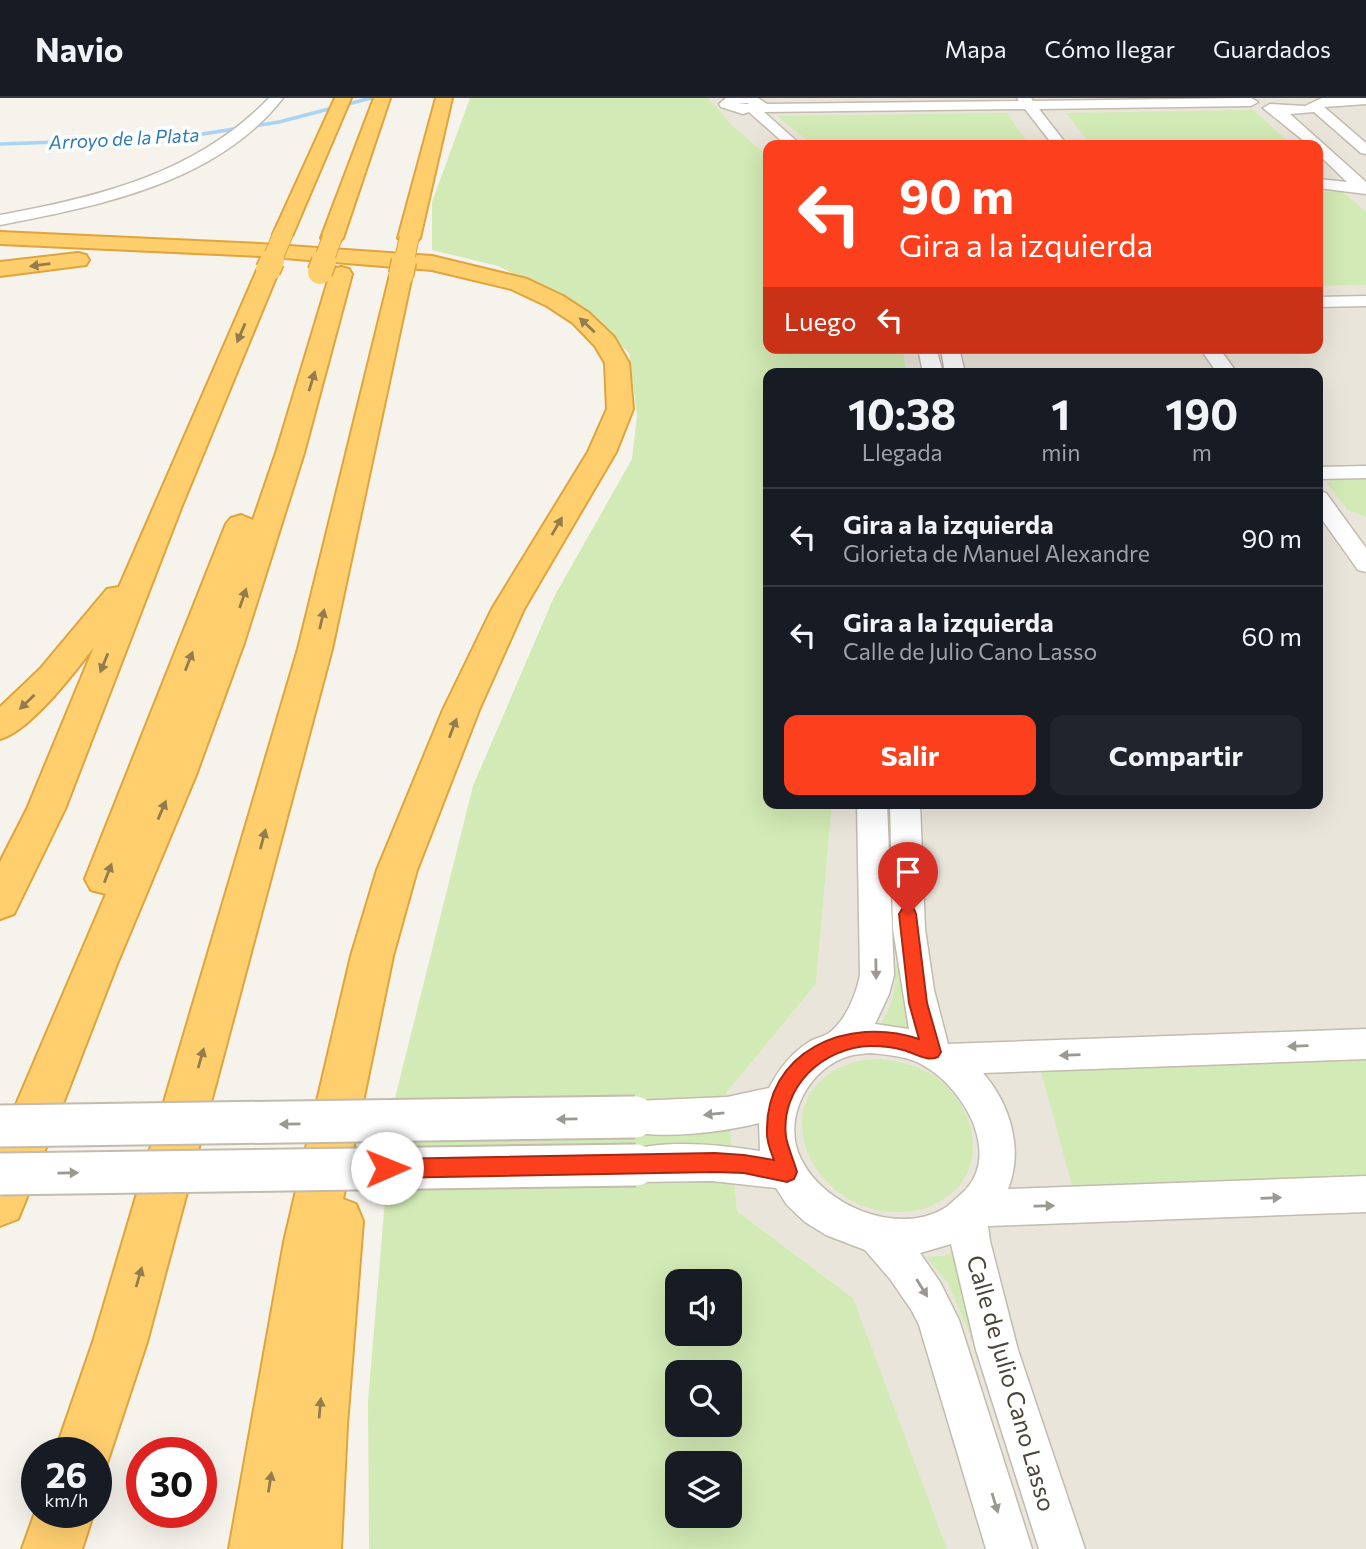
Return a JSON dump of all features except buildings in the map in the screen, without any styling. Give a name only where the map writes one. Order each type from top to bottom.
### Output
[{"type":"highway","points":[[0,903],[46,809],[166,508],[343,98]]},
{"type":"highway","points":[[89,1437],[120,1342],[315,649],[428,167],[432,139],[444,98]]},
{"type":"highway","points":[[428,167],[435,159],[461,98]]},
{"type":"highway","points":[[347,235],[388,105]]},
{"type":"highway","points":[[0,1141],[73,963],[257,482],[322,266],[347,235],[388,105]]},
{"type":"highway","points":[[0,238],[131,245],[322,266]]},
{"type":"highway","points":[[0,244],[131,245]]},
{"type":"highway","points":[[0,270],[132,255],[322,266],[432,263],[519,284],[555,301],[581,318],[605,342],[617,363],[620,409],[602,452],[508,609],[461,710],[397,870],[372,956],[309,1242],[259,1549]]},
{"type":"highway","points":[[0,1202],[96,964],[177,775],[227,643],[290,453],[322,266]]},
{"type":"highway","points":[[0,727],[52,677],[113,603],[166,508]]},
{"type":"highway","points":[[311,1549],[334,1242],[387,957],[406,870],[428,792]]},
{"type":"highway","points":[[100,1437],[120,1342]]},
{"type":"highway","points":[[52,1549],[59,1528]]},
{"type":"highway","points":[[79,1549],[82,1528]]},
{"type":"street","points":[[0,218],[82,202],[136,186],[196,160],[233,139],[255,122],[276,98]]},
{"type":"street","points":[[744,103],[971,98]]},
{"type":"street","points":[[744,103],[1247,100],[1270,108],[1295,110],[1320,102],[1366,100]]},
{"type":"street","points":[[1027,101],[1056,140]]},
{"type":"street","points":[[1320,102],[1322,115],[1366,150]]},
{"type":"street","points":[[744,103],[772,140]]},
{"type":"street","points":[[744,103],[787,140]]},
{"type":"street","points":[[1270,108],[1304,140]]},
{"type":"street","points":[[1324,159],[1366,189]]},
{"type":"street","points":[[1323,185],[1366,189]]},
{"type":"street","points":[[1323,302],[1366,301]]},
{"type":"street","points":[[1323,474],[1366,472]]},
{"type":"street","points":[[1323,505],[1366,565]]},
{"type":"street","points":[[1336,524],[1366,523]]},
{"type":"street","points":[[841,1043],[859,1022],[874,996],[877,975],[872,809]]},
{"type":"street","points":[[905,809],[906,892],[918,1003],[938,1055],[972,1082],[991,1112],[999,1145],[993,1179],[972,1212],[942,1230],[911,1238],[878,1236],[839,1222],[823,1211],[787,1172],[776,1136],[780,1100],[791,1078],[813,1056],[841,1043],[870,1038],[891,1040],[938,1055],[1366,1044]]},
{"type":"street","points":[[0,1126],[712,1115],[763,1108],[780,1100]]},
{"type":"street","points":[[0,1174],[724,1163],[787,1172]]},
{"type":"street","points":[[972,1212],[1366,1194]]},
{"type":"street","name":"Calle de Julio Cano Lasso","points":[[972,1212],[970,1241],[997,1350],[1062,1549]]},
{"type":"street","points":[[878,1236],[900,1257],[923,1288],[939,1320],[1009,1549]]},
{"type":"shaded area","points":[[708,98],[1366,98],[1366,1549],[924,1549],[853,1298],[737,1211],[727,1092],[816,984],[831,809],[1323,809],[1323,368],[905,368],[902,354],[1323,354],[1323,140],[763,140],[763,152],[734,127]]},
{"type":"green space","points":[[470,98],[708,98],[734,127],[763,152],[763,354],[903,354],[905,368],[763,368],[763,809],[831,809],[816,984],[727,1092],[737,1211],[853,1298],[947,1549],[369,1549],[368,1401],[393,1106],[473,786],[554,597],[632,459],[637,415],[629,353],[580,307],[498,266],[432,250],[432,202]]},
{"type":"green space","points":[[1253,110],[1286,140],[1087,140],[1066,113]]},
{"type":"green space","points":[[1007,113],[1026,140],[807,140],[777,116]]},
{"type":"green space","points":[[1323,192],[1343,192],[1366,212],[1366,285],[1323,286]]},
{"type":"green space","points":[[1339,476],[1366,476],[1366,517],[1348,510],[1327,483]]},
{"type":"green space","points":[[894,965],[901,965],[911,1031],[880,1025],[893,996]]},
{"type":"green space","points":[[1366,1058],[1366,1178],[1073,1189],[1040,1068]]},
{"type":"green space","points":[[878,1059],[916,1067],[942,1082],[954,1094],[970,1124],[973,1140],[968,1172],[953,1192],[926,1208],[897,1212],[865,1207],[839,1193],[819,1173],[806,1148],[802,1123],[808,1099],[824,1078],[852,1063]]},
{"type":"green space","points":[[956,1251],[980,1339],[972,1340],[948,1283],[926,1257],[943,1256]]},
{"type":"waterway","name":"Arroyo de la Plata","points":[[0,144],[177,138],[279,122],[371,98]]},
{"type":"route","points":[[387,1168],[715,1163],[744,1164],[787,1172],[776,1136],[780,1100],[791,1078],[813,1056],[841,1043],[870,1038],[901,1041],[932,1052],[918,1003],[908,914]]}]
